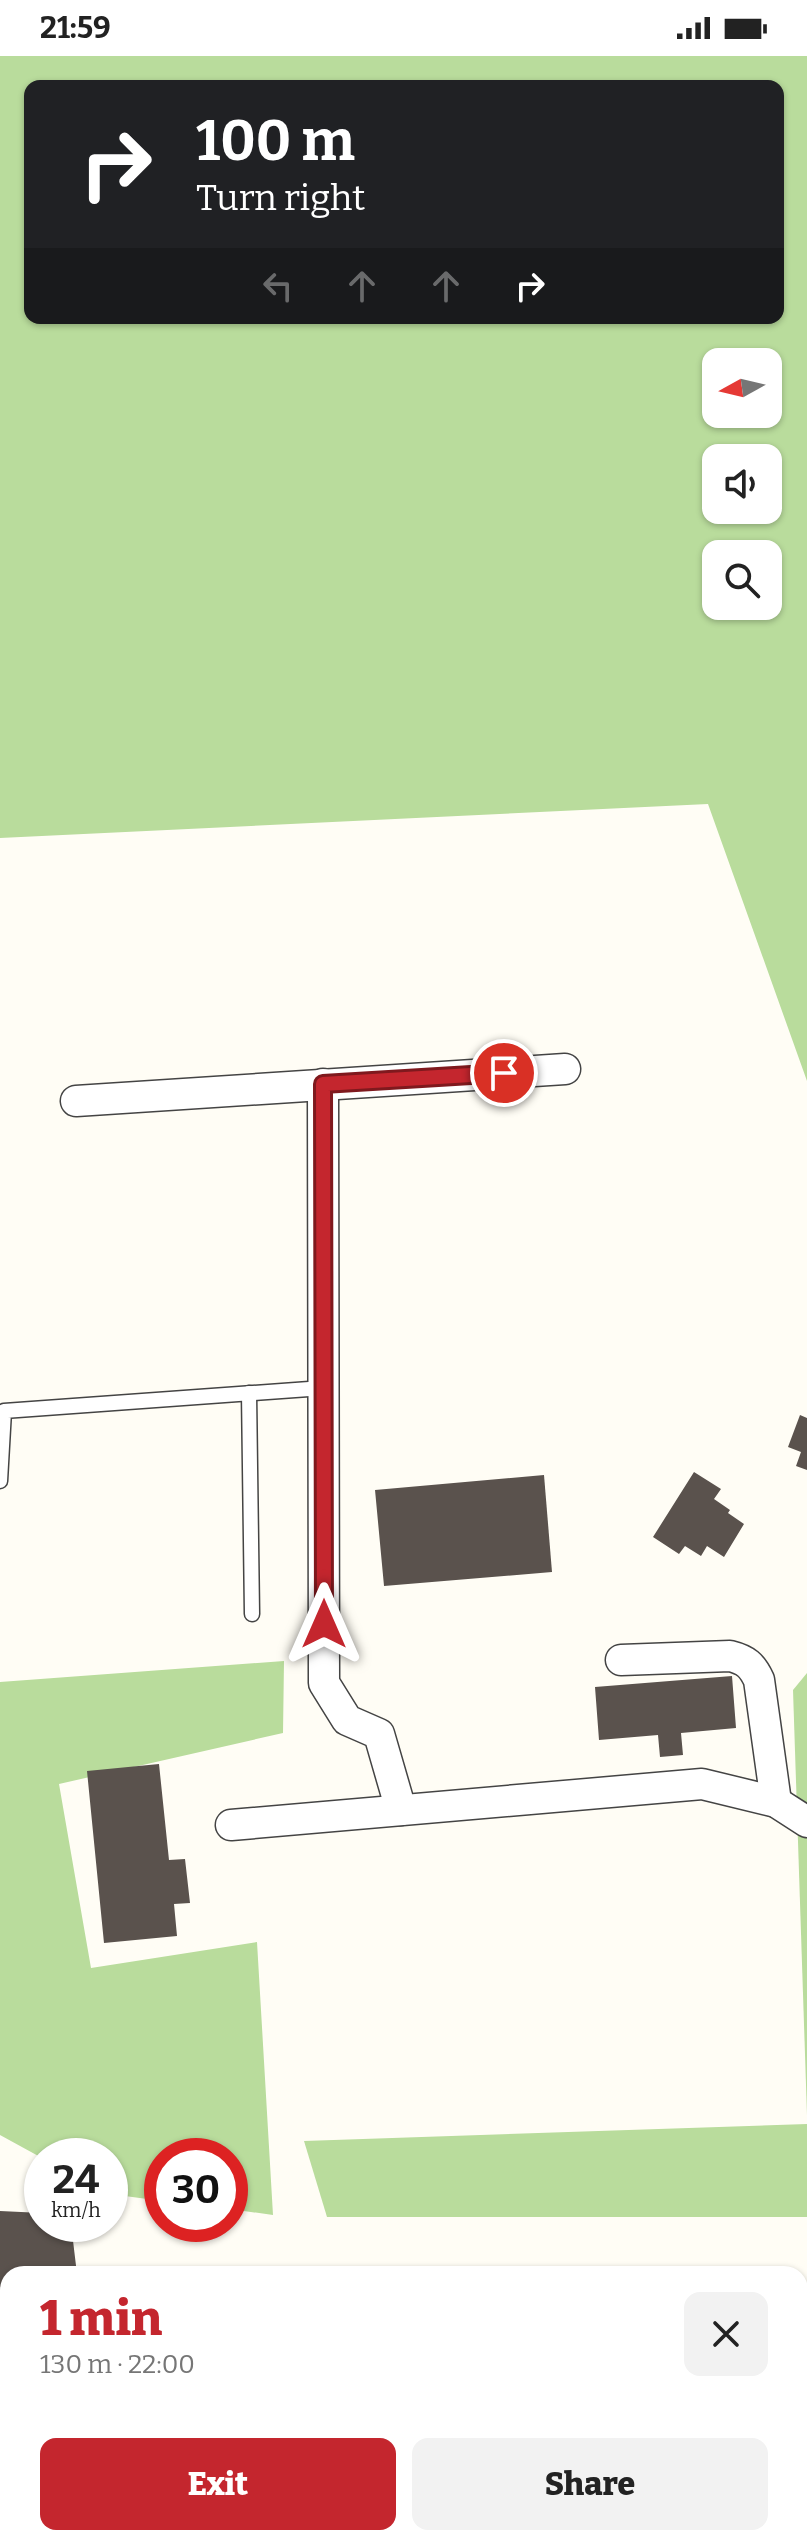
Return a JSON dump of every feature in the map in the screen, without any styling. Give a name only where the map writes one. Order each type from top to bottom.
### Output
[{"type":"street","points":[[76,1101],[565,1069]]},
{"type":"street","points":[[323,1084],[324,1683],[347,1720],[379,1734],[401,1810]]},
{"type":"street","points":[[621,1660],[730,1656],[743,1659],[753,1668],[759,1680],[776,1802]]},
{"type":"street","points":[[231,1825],[702,1784],[776,1802],[807,1822]]},
{"type":"lane","points":[[0,1481],[4,1411],[323,1388]]},
{"type":"lane","points":[[249,1393],[252,1614]]},
{"type":"green space","points":[[0,56],[807,56],[807,1081],[708,804],[0,838]]},
{"type":"green space","points":[[284,1661],[283,1733],[59,1784],[91,1968],[257,1942],[273,2215],[248,2212],[248,2138],[144,2138],[144,2199],[128,2196],[128,2138],[24,2138],[24,2148],[0,2135],[0,1682]]},
{"type":"green space","points":[[807,1673],[807,2115],[793,1690]]},
{"type":"green space","points":[[807,2124],[807,2217],[327,2217],[304,2141]]},
{"type":"building","points":[[800,1415],[807,1418],[807,1470],[796,1466],[801,1452],[788,1447]]},
{"type":"building","points":[[694,1472],[721,1489],[714,1499],[744,1524],[724,1557],[707,1546],[701,1556],[685,1546],[679,1554],[653,1537]]},
{"type":"building","points":[[544,1475],[552,1572],[384,1586],[375,1490]]},
{"type":"building","points":[[732,1676],[736,1728],[681,1733],[683,1755],[660,1757],[658,1735],[599,1740],[595,1687]]},
{"type":"building","points":[[159,1764],[169,1860],[185,1859],[190,1903],[174,1904],[177,1936],[104,1943],[87,1771]]},
{"type":"building","points":[[0,2211],[24,2212],[24,2242],[73,2242],[76,2266],[0,2266]]},
{"type":"route","points":[[324,1624],[323,1084],[504,1073]]}]
